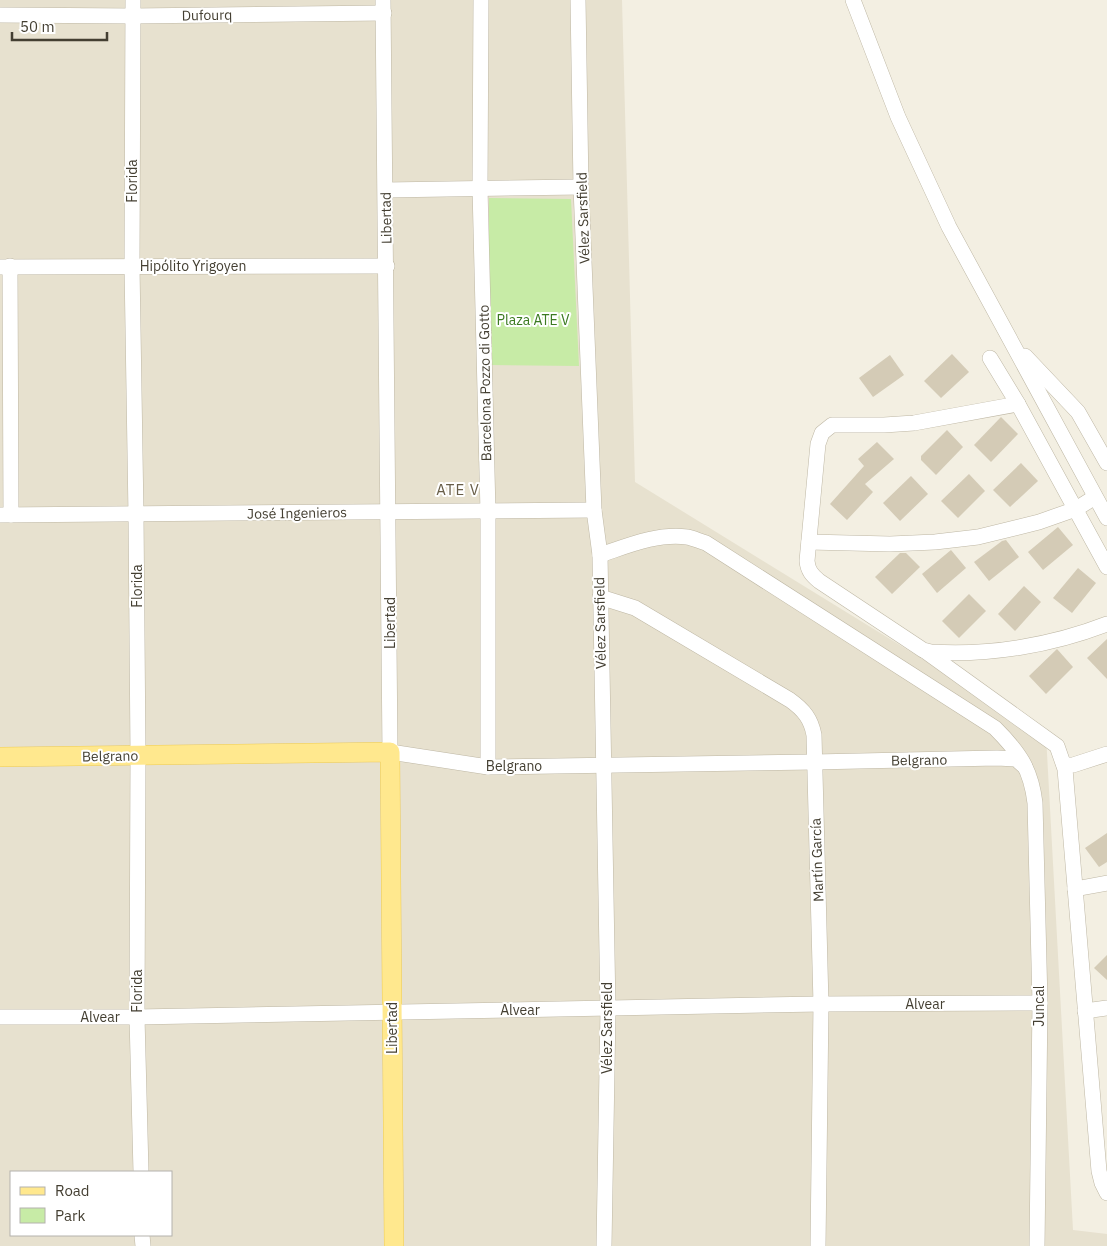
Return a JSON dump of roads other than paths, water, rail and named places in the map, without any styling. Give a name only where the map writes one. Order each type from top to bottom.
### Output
[{"type":"main road","name":"Belgrano","points":[[0,757],[390,752]]},
{"type":"main road","name":"Libertad","points":[[390,752],[394,1246]]},
{"type":"street","name":"Florida","points":[[133,0],[132,266],[138,756],[137,1017],[141,1171]]},
{"type":"street","name":"Barcelona Pozzo di Gotto","points":[[480,0],[480,188],[488,512],[488,767]]},
{"type":"street","name":"Vélez Sarsfield","points":[[578,0],[581,187],[594,510],[600,555],[602,765],[608,1010],[604,1246]]},
{"type":"street","points":[[853,0],[919,166],[953,235],[1107,518]]},
{"type":"street","name":"Dufourq","points":[[0,15],[133,16],[383,6]]},
{"type":"street","name":"Libertad","points":[[383,6],[387,266],[390,752]]},
{"type":"street","points":[[386,190],[581,187]]},
{"type":"street","points":[[5,266],[5,515]]},
{"type":"street","name":"Hipólito Yrigoyen","points":[[5,266],[387,266]]},
{"type":"street","points":[[1011,341],[1078,412],[1107,463]]},
{"type":"street","points":[[990,358],[1018,404],[1107,567]]},
{"type":"street","points":[[1018,404],[914,423],[832,425],[822,433],[818,444],[807,561],[808,569],[812,576],[923,650],[1057,746],[1064,765],[1085,1011],[1101,1125],[1099,1171],[1107,1193]]},
{"type":"street","points":[[809,542],[890,544],[935,542],[978,537],[1039,522],[1076,509],[1095,497]]},
{"type":"street","name":"José Ingenieros","points":[[5,515],[594,510]]},
{"type":"street","name":"Juncal","points":[[600,555],[643,541],[674,536],[688,537],[706,543],[995,728],[1013,746],[1032,783],[1035,803],[1040,1003],[1036,1246]]},
{"type":"street","name":"Martín García","points":[[600,597],[635,608],[800,707],[811,720],[814,735],[821,1004],[818,1246]]},
{"type":"street","points":[[923,650],[936,653],[982,652],[1015,648],[1076,635],[1107,624]]},
{"type":"street","name":"Belgrano","points":[[390,752],[488,767],[996,758],[1016,759],[1025,767]]},
{"type":"street","points":[[1064,765],[1073,766],[1107,754]]},
{"type":"street","points":[[1075,889],[1107,883]]},
{"type":"street","name":"Alvear","points":[[0,1017],[137,1017],[392,1011],[608,1010],[821,1004],[1040,1003]]},
{"type":"street","points":[[1085,1011],[1107,1008]]},
{"type":"district","name":"ATE V","points":[[458,489]]},
{"type":"park label","name":"Plaza ATE V","points":[[533,320]]}]
